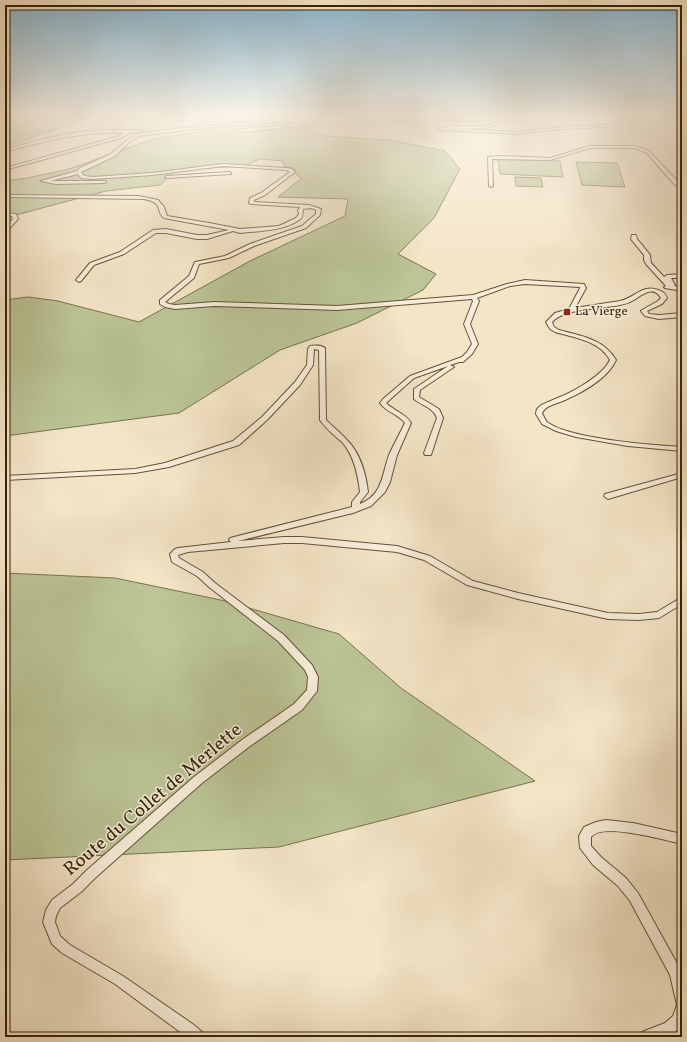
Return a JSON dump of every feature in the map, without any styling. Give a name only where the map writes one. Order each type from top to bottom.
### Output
[{"type":"street","points":[[89,166],[79,172],[43,181],[49,183],[92,184],[229,173]]},
{"type":"street","points":[[79,172],[83,177],[93,178],[152,174],[219,166]]},
{"type":"street","points":[[237,166],[286,168],[293,172],[263,194],[252,199],[251,203],[309,206],[316,207],[319,211]]},
{"type":"street","points":[[489,166],[491,185]]},
{"type":"street","points":[[660,166],[677,184],[682,186]]},
{"type":"street","points":[[5,196],[139,197],[156,201],[163,208],[164,216],[166,217],[234,230]]},
{"type":"street","points":[[79,280],[92,264],[122,253],[155,230],[197,237],[207,236],[234,230],[265,229],[291,223],[298,219],[302,208],[319,211]]},
{"type":"street","points":[[319,211],[304,227],[252,245],[227,257],[198,263],[192,277],[163,300],[162,303],[167,306],[253,304],[344,307],[395,305],[474,297],[509,284],[525,282],[582,285],[583,288],[572,309]]},
{"type":"street","points":[[5,214],[14,215],[16,219],[5,231]]},
{"type":"street","points":[[634,236],[634,239],[647,255],[646,260],[671,287]]},
{"type":"street","points":[[671,287],[667,277],[682,276]]},
{"type":"street","points":[[659,292],[671,287],[682,289]]},
{"type":"street","points":[[682,315],[654,317],[645,313],[646,309],[657,305],[664,298],[663,294],[659,292],[643,290],[634,298],[624,302],[589,308],[572,309],[555,316],[549,322],[550,325],[557,331],[596,344],[607,350],[611,353],[613,364],[572,393],[543,407],[539,414],[545,424],[556,429],[621,444],[682,449]]},
{"type":"street","points":[[428,453],[440,418],[439,413],[433,406],[416,398],[417,389],[470,353],[475,344],[467,324],[476,301],[474,297]]},
{"type":"street","points":[[5,478],[135,471],[166,465],[236,443],[244,438],[292,389],[307,371],[311,363],[312,347],[318,346],[322,348],[323,420],[328,429],[347,444],[355,457],[363,484],[364,492],[356,502],[356,508]]},
{"type":"street","points":[[178,551],[178,549],[183,546],[215,544],[234,540],[356,508],[361,508],[368,504],[382,490],[386,482],[393,455],[408,423],[405,418],[385,407],[383,403],[412,377],[464,358]]},
{"type":"street","points":[[608,496],[682,475]]},
{"type":"street","points":[[178,551],[284,540],[302,540],[384,547],[397,549],[427,558],[470,583],[518,596],[608,616],[639,617],[659,615],[682,600]]},
{"type":"street","name":"Route du Collet de Merlette","points":[[178,551],[174,554],[175,560],[200,574],[281,638],[309,668],[313,677],[312,691],[298,707],[246,743],[198,780],[77,888],[56,904],[50,914],[49,922],[56,940],[66,949],[119,980],[197,1037]]},
{"type":"street","points":[[682,839],[634,828],[597,825],[588,831],[585,842],[589,852],[597,861],[622,882],[634,897],[676,973],[682,1002]]},
{"type":"street","points":[[647,1037],[674,1026],[680,1018],[682,1008]]},
{"type":"green space","points":[[78,166],[245,166],[176,170],[160,185],[106,191],[12,216],[5,216],[5,181],[69,169]]},
{"type":"green space","points":[[285,166],[457,166],[460,169],[434,218],[398,254],[436,274],[423,290],[357,323],[280,350],[179,413],[5,436],[5,300],[28,297],[58,301],[139,322],[250,261],[345,216],[348,199],[278,197],[302,178],[297,175],[293,168]]},
{"type":"green space","points":[[499,166],[561,166],[563,177],[500,174]]},
{"type":"green space","points":[[577,166],[618,166],[625,187],[582,185]]},
{"type":"green space","points":[[515,177],[541,178],[543,187],[516,186]]},
{"type":"green space","points":[[5,573],[115,578],[221,600],[339,634],[401,688],[535,781],[279,847],[5,860]]},
{"type":"place","name":"La Vierge","points":[[567,312]]}]
